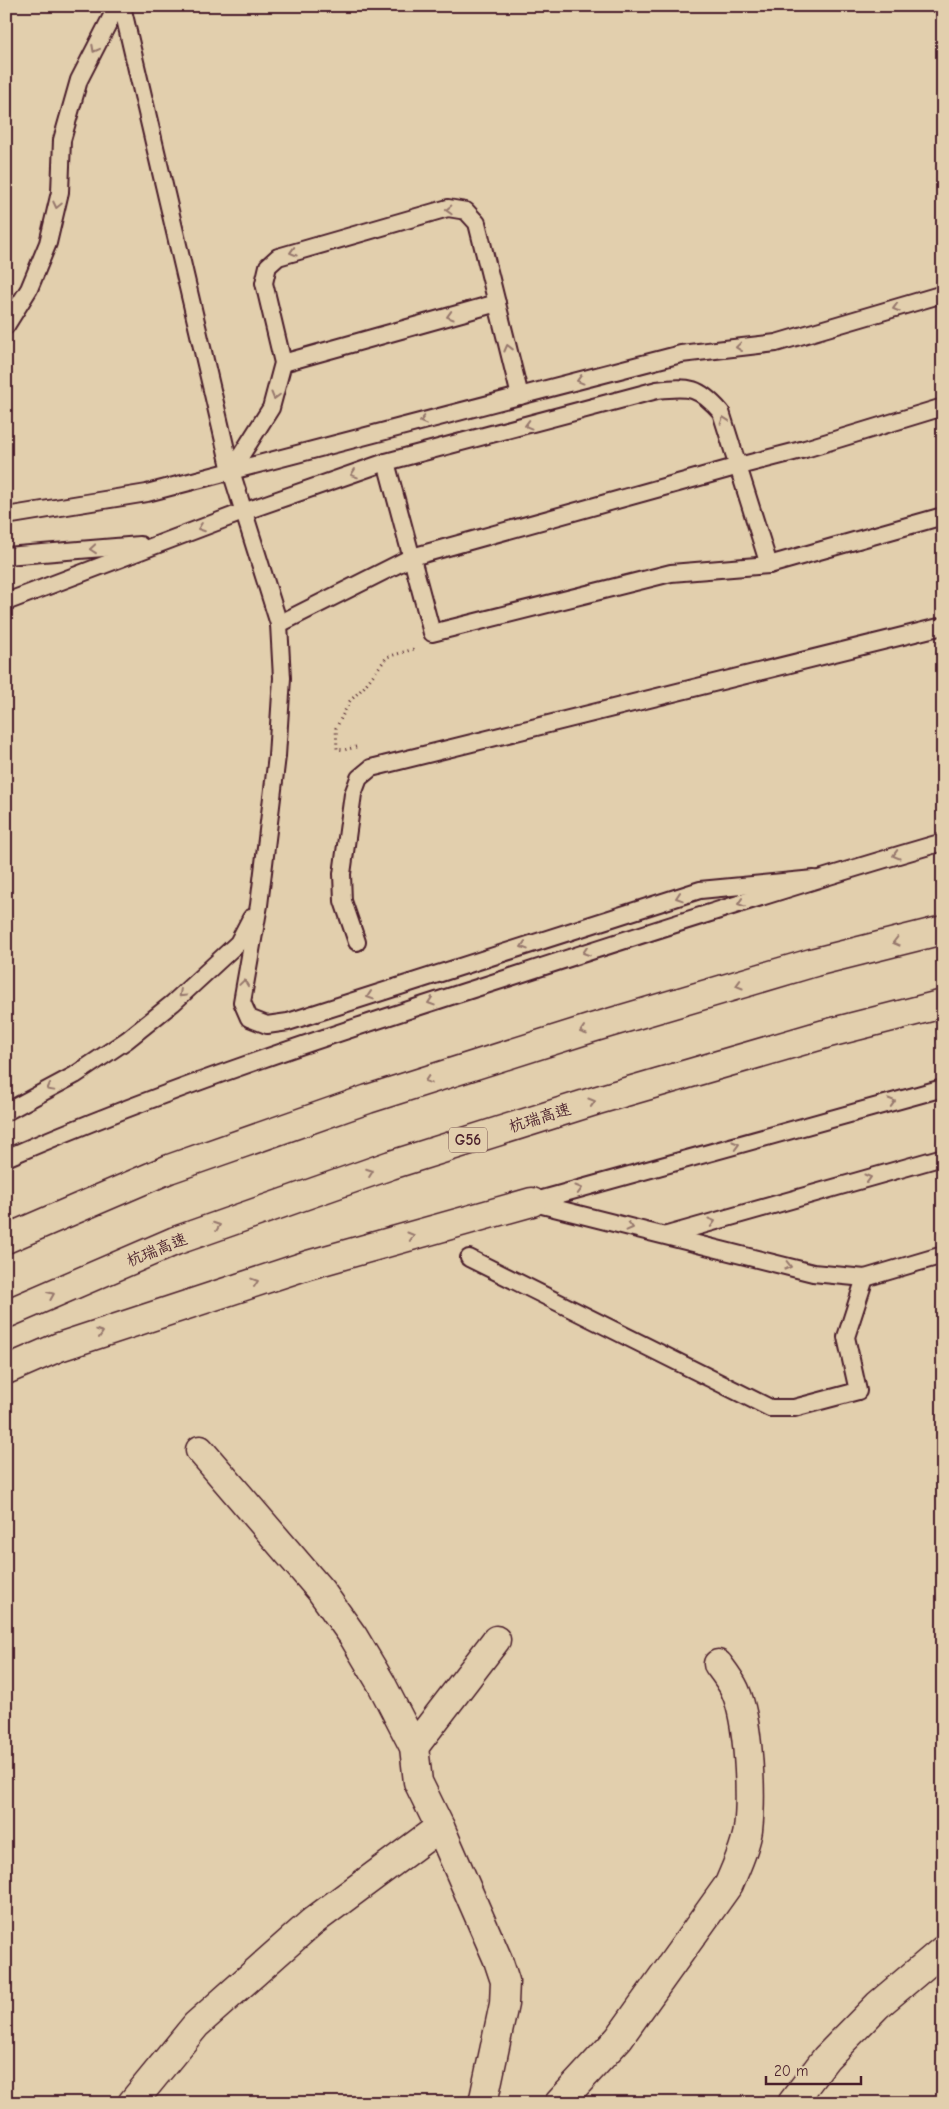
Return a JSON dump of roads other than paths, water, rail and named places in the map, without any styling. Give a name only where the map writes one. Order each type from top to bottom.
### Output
[{"type":"main road","points":[[6,1239],[170,1169],[368,1099],[592,1028],[806,965],[943,930]]},
{"type":"main road","name":"杭瑞高速","points":[[6,1314],[175,1242],[391,1165],[598,1100],[816,1037],[943,1004]]},
{"type":"main road","points":[[6,1370],[59,1347],[308,1265],[532,1202]]},
{"type":"main road","points":[[200,1450],[321,1591],[357,1644],[414,1746],[418,1782],[440,1827],[498,1960],[505,1981],[504,2004],[483,2103]]},
{"type":"main road","points":[[414,1746],[496,1640]]},
{"type":"main road","points":[[559,2103],[619,2038],[729,1884],[739,1862],[748,1831],[750,1788],[744,1718],[735,1689],[718,1664]]},
{"type":"main road","points":[[132,2103],[196,2025],[312,1922],[440,1827]]},
{"type":"main road","points":[[792,2103],[826,2058],[878,2005],[943,1950]]},
{"type":"lane","points":[[6,326],[29,290],[48,243],[60,192],[62,140],[79,80],[118,6]]},
{"type":"lane","points":[[122,6],[231,471],[279,624],[282,678],[277,756],[259,905],[242,1002],[249,1018],[267,1025],[288,1022],[700,890],[814,879]]},
{"type":"lane","points":[[231,471],[272,408],[283,363],[264,283],[268,266],[278,256],[448,208],[466,211],[477,222],[520,396]]},
{"type":"lane","points":[[6,516],[147,493],[681,354],[776,343],[943,294]]},
{"type":"lane","points":[[283,363],[497,302]]},
{"type":"lane","points":[[6,602],[243,512],[386,462],[657,390],[676,388],[694,389],[710,399],[722,412],[769,565]]},
{"type":"lane","points":[[279,624],[412,557],[805,449],[943,408]]},
{"type":"lane","points":[[386,462],[432,634],[671,573],[769,565],[943,516]]},
{"type":"lane","points":[[6,556],[160,543]]},
{"type":"lane","points":[[357,942],[343,901],[342,874],[353,794],[359,778],[371,768],[943,626]]},
{"type":"lane","points":[[6,1158],[302,1044],[814,879],[943,842]]},
{"type":"lane","points":[[6,1112],[75,1075],[127,1040],[166,1009],[238,943],[259,905]]},
{"type":"lane","points":[[532,1202],[943,1088]]},
{"type":"lane","points":[[665,1235],[943,1158]]},
{"type":"lane","points":[[532,1202],[813,1273],[865,1278],[943,1255]]},
{"type":"lane","points":[[469,1258],[770,1408],[794,1408],[858,1391],[846,1337],[865,1278]]}]
